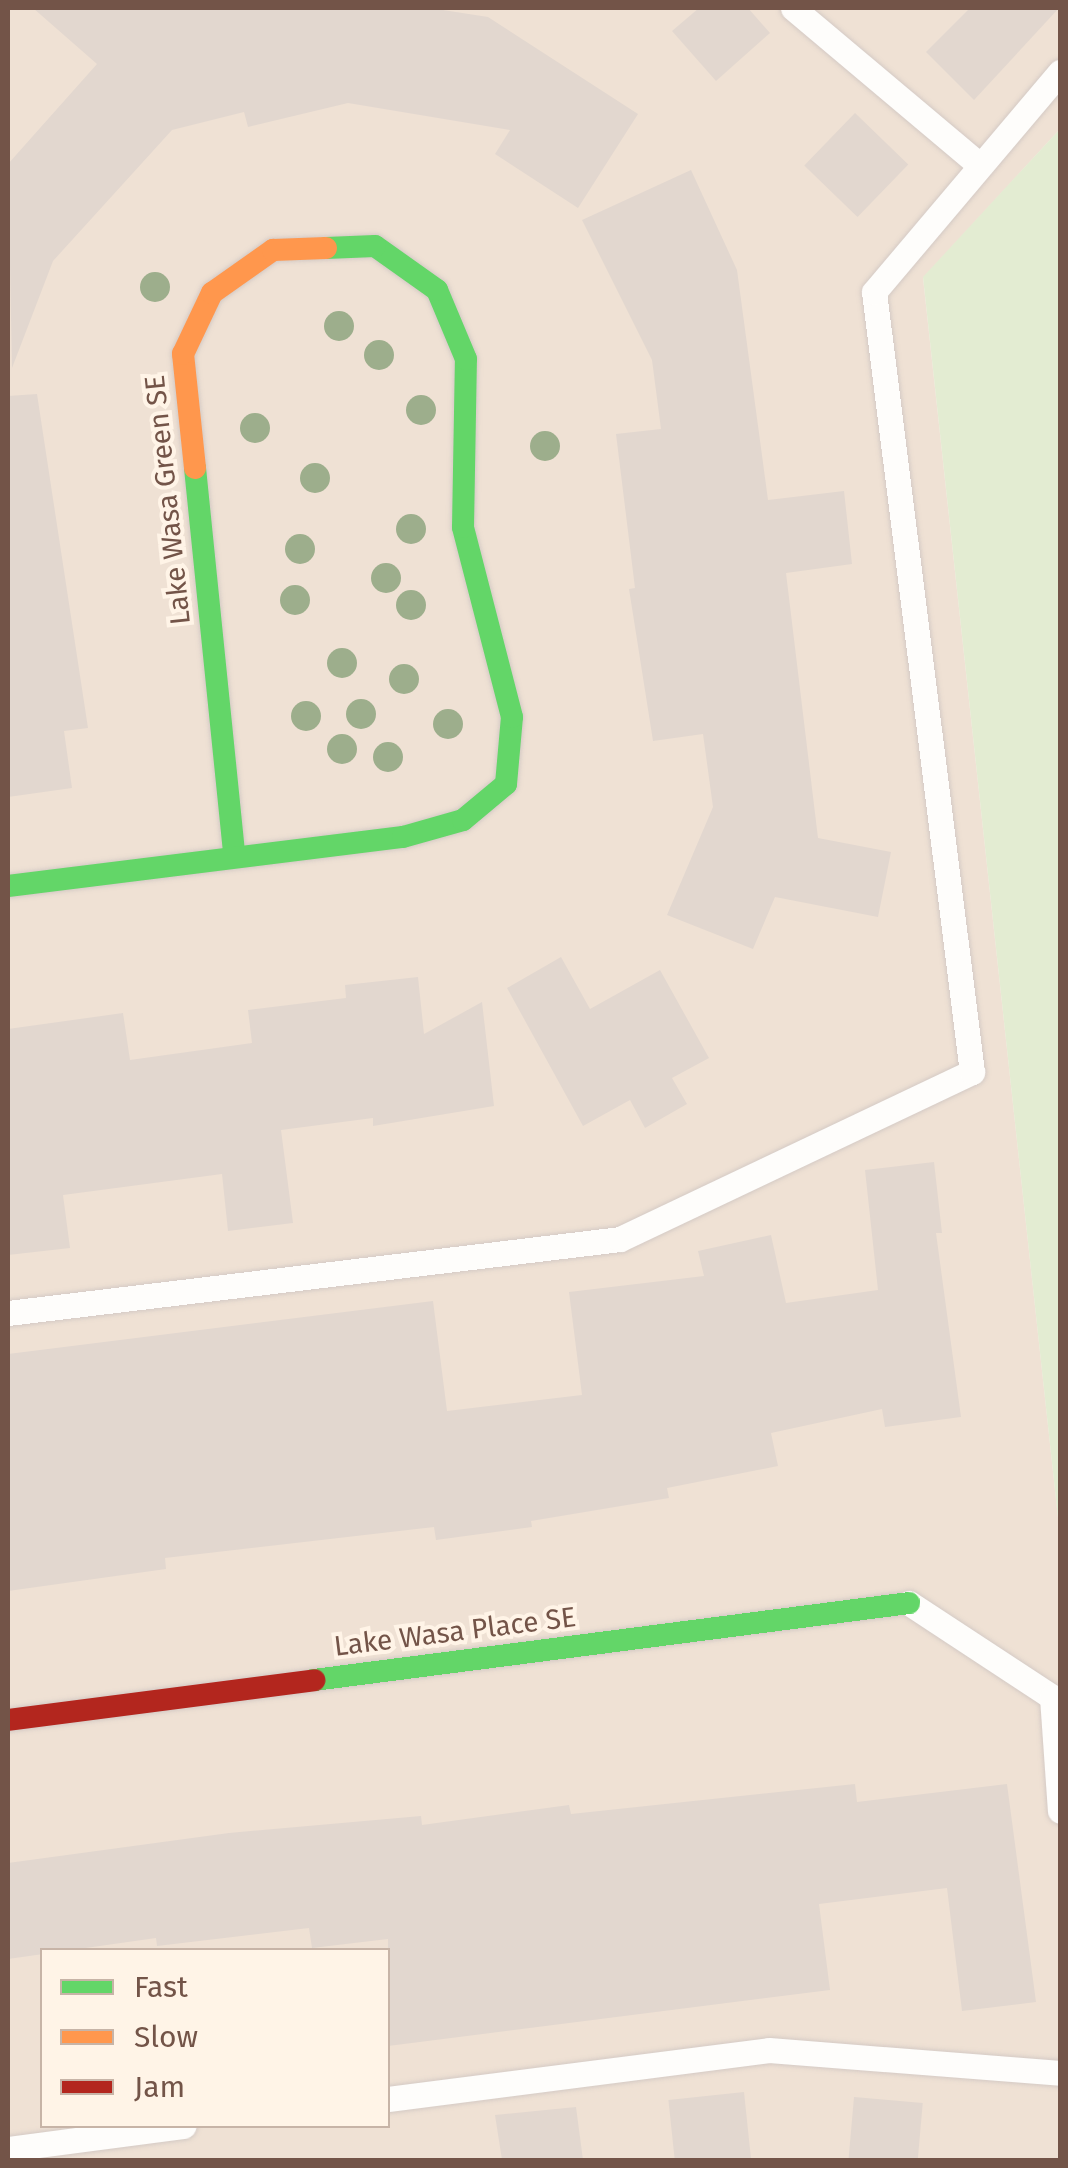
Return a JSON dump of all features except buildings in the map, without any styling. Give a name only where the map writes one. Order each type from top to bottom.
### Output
[{"type":"street","name":"Lake Wasa Green SE","points":[[8,886],[234,854],[402,838],[463,820],[506,784],[512,718],[463,527],[466,359],[437,290],[375,246],[273,250],[212,293],[183,354],[234,854]]},
{"type":"street","name":"Lake Wasa Place SE","points":[[8,1720],[909,1603]]},
{"type":"lane","points":[[792,8],[978,164]]},
{"type":"lane","points":[[8,1314],[620,1238],[972,1072],[874,292],[978,164],[1060,72]]},
{"type":"lane","points":[[909,1603],[1052,1697],[1060,1811]]},
{"type":"lane","points":[[390,2099],[769,2050],[1060,2073]]},
{"type":"lane","points":[[8,2149],[168,2128]]},
{"type":"shaded area","points":[[8,8],[1060,8],[1060,129],[923,278],[1060,1536],[1060,2160],[8,2160]]},
{"type":"green space","points":[[1060,129],[1060,1536],[923,277]]},
{"type":"traffic: fast","points":[[8,886],[403,837],[463,820],[506,784],[512,717],[463,527],[466,359],[437,290],[375,246],[326,248]]},
{"type":"traffic: fast","points":[[195,468],[234,854]]},
{"type":"traffic: fast","points":[[314,1680],[909,1603]]},
{"type":"traffic: slow","points":[[195,468],[183,354],[212,293],[273,250],[326,248]]},
{"type":"traffic: jam","points":[[8,1720],[314,1680]]}]
